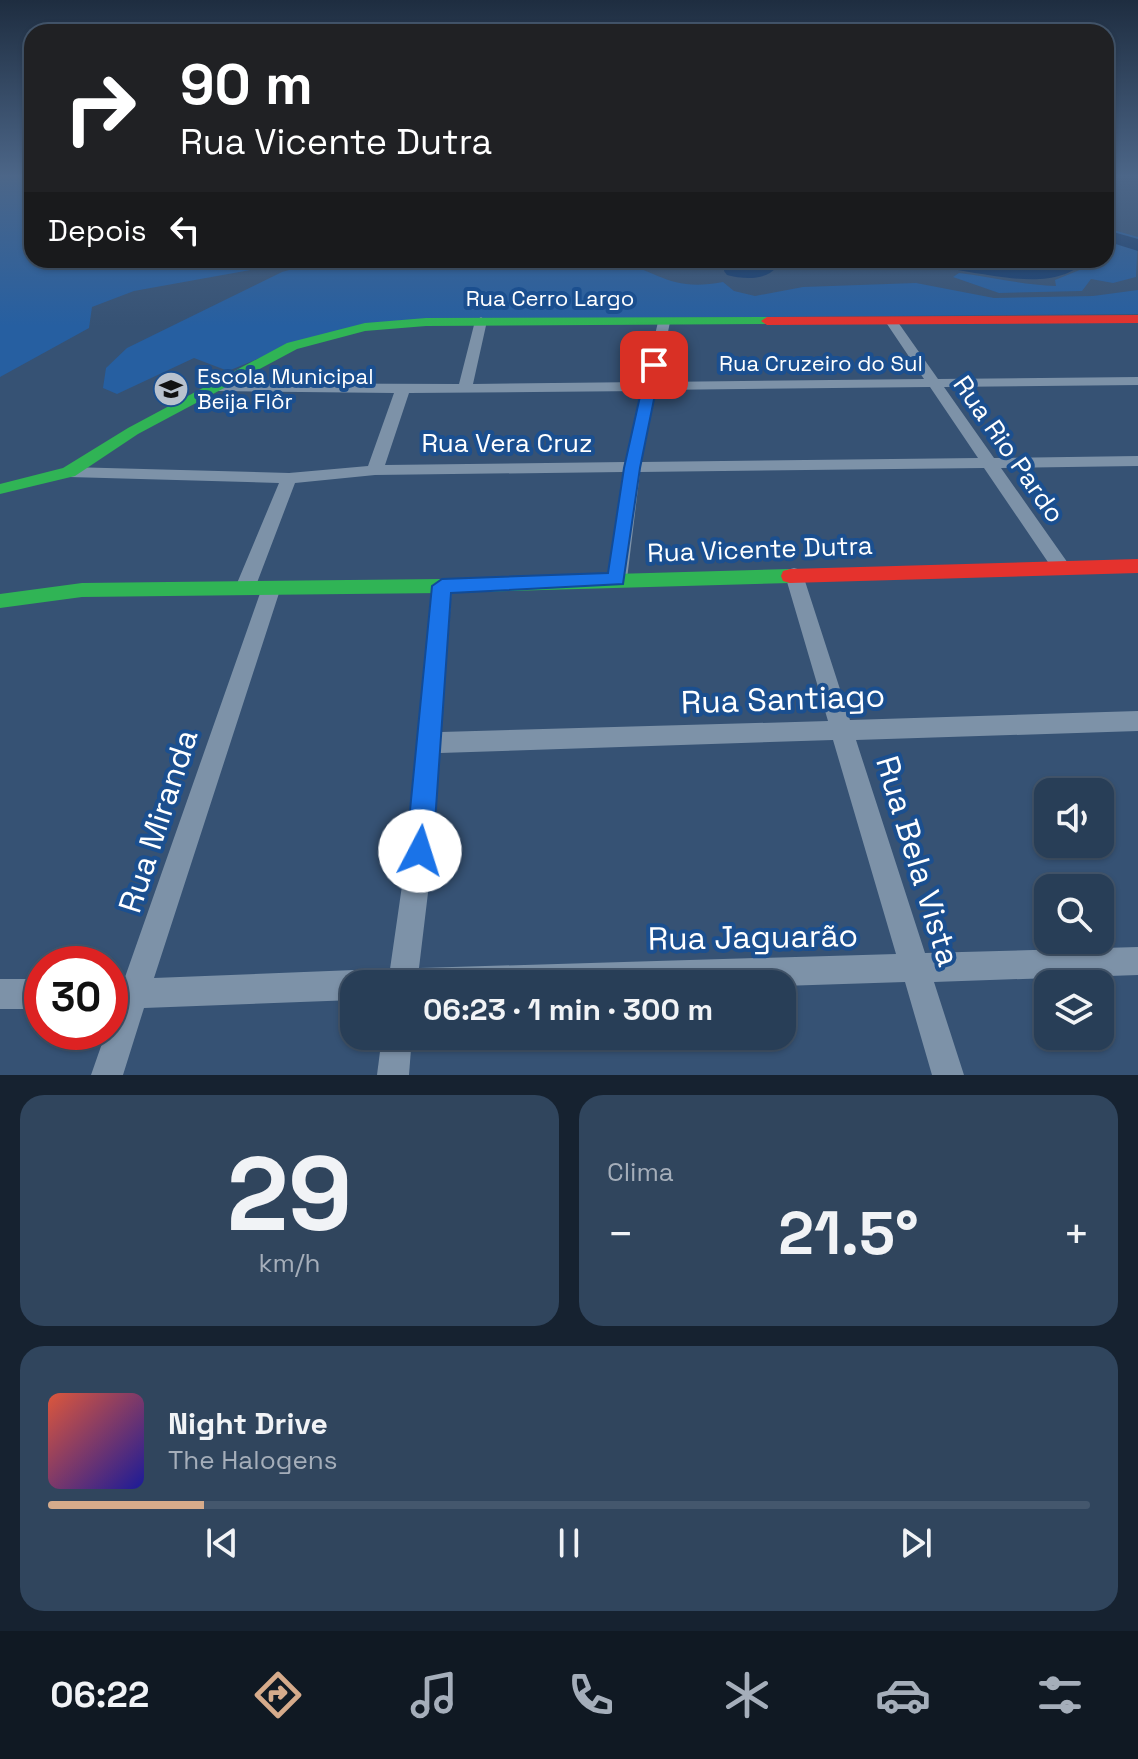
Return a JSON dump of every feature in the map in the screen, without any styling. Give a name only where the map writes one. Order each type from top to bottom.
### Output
[{"type":"street","name":"Rua Cerro Largo","points":[[0,489],[69,472],[133,431],[264,359],[324,336],[396,323],[1138,319]]},
{"type":"street","points":[[465,387],[481,321]]},
{"type":"street","name":"Rua Rio Pardo","points":[[891,321],[1061,566]]},
{"type":"street","points":[[617,579],[632,468],[664,322]]},
{"type":"street","name":"Rua Cruzeiro do Sul","points":[[217,387],[403,389],[1138,381]]},
{"type":"street","points":[[375,470],[403,389]]},
{"type":"street","name":"Rua Vera Cruz","points":[[69,472],[289,478],[375,470],[1138,461]]},
{"type":"street","points":[[245,588],[289,478]]},
{"type":"street","points":[[1131,566],[1138,582]]},
{"type":"street","name":"Rua Vicente Dutra","points":[[0,601],[82,590],[442,586],[1131,566]]},
{"type":"street","name":"Rua Bela Vista","points":[[794,575],[948,1075]]},
{"type":"street","points":[[403,970],[429,743],[442,586]]},
{"type":"street","name":"Rua Miranda","points":[[128,981],[271,587]]},
{"type":"street","name":"Rua Santiago","points":[[429,743],[1138,721]]},
{"type":"street","name":"Rua Jaguarão","points":[[796,972],[1138,961]]},
{"type":"street","points":[[128,995],[340,986]]},
{"type":"street","points":[[0,994],[24,994]]},
{"type":"street","name":"Rua Miranda","points":[[107,1075],[112,1050]]},
{"type":"street","points":[[393,1075],[396,1050]]},
{"type":"shaded area","points":[[0,225],[24,225],[24,268],[258,268],[134,291],[92,307],[89,328],[0,377]]},
{"type":"shaded area","points":[[1114,230],[1138,237],[1136,277],[1113,283],[1091,279],[1082,291],[999,293],[953,277],[959,273],[1056,286],[1055,280],[1084,268],[1114,268]]},
{"type":"shaded area","points":[[296,268],[638,268],[678,283],[723,282],[734,291],[755,296],[803,287],[916,283],[994,298],[1093,296],[1138,290],[1138,314],[401,320],[269,354],[228,371],[194,358],[117,394],[103,388],[106,368],[127,348],[282,272]]},
{"type":"waterway","points":[[1114,238],[1138,245]]},
{"type":"waterway","points":[[735,268],[734,271],[746,272],[766,268]]},
{"type":"waterway","points":[[987,268],[1026,273],[1061,268]]},
{"type":"traffic: fast","points":[[0,489],[69,472],[133,431],[292,346],[365,327],[426,322],[767,321]]},
{"type":"traffic: fast","points":[[0,601],[82,590],[442,586],[790,576]]},
{"type":"traffic: jam","points":[[767,321],[1138,319]]},
{"type":"traffic: jam","points":[[790,576],[1138,566]]},
{"type":"place","name":"Escola Municipal Beija Flôr","points":[[171,389]]},
{"type":"route","points":[[420,851],[442,586],[617,579],[632,468],[654,365]]}]
